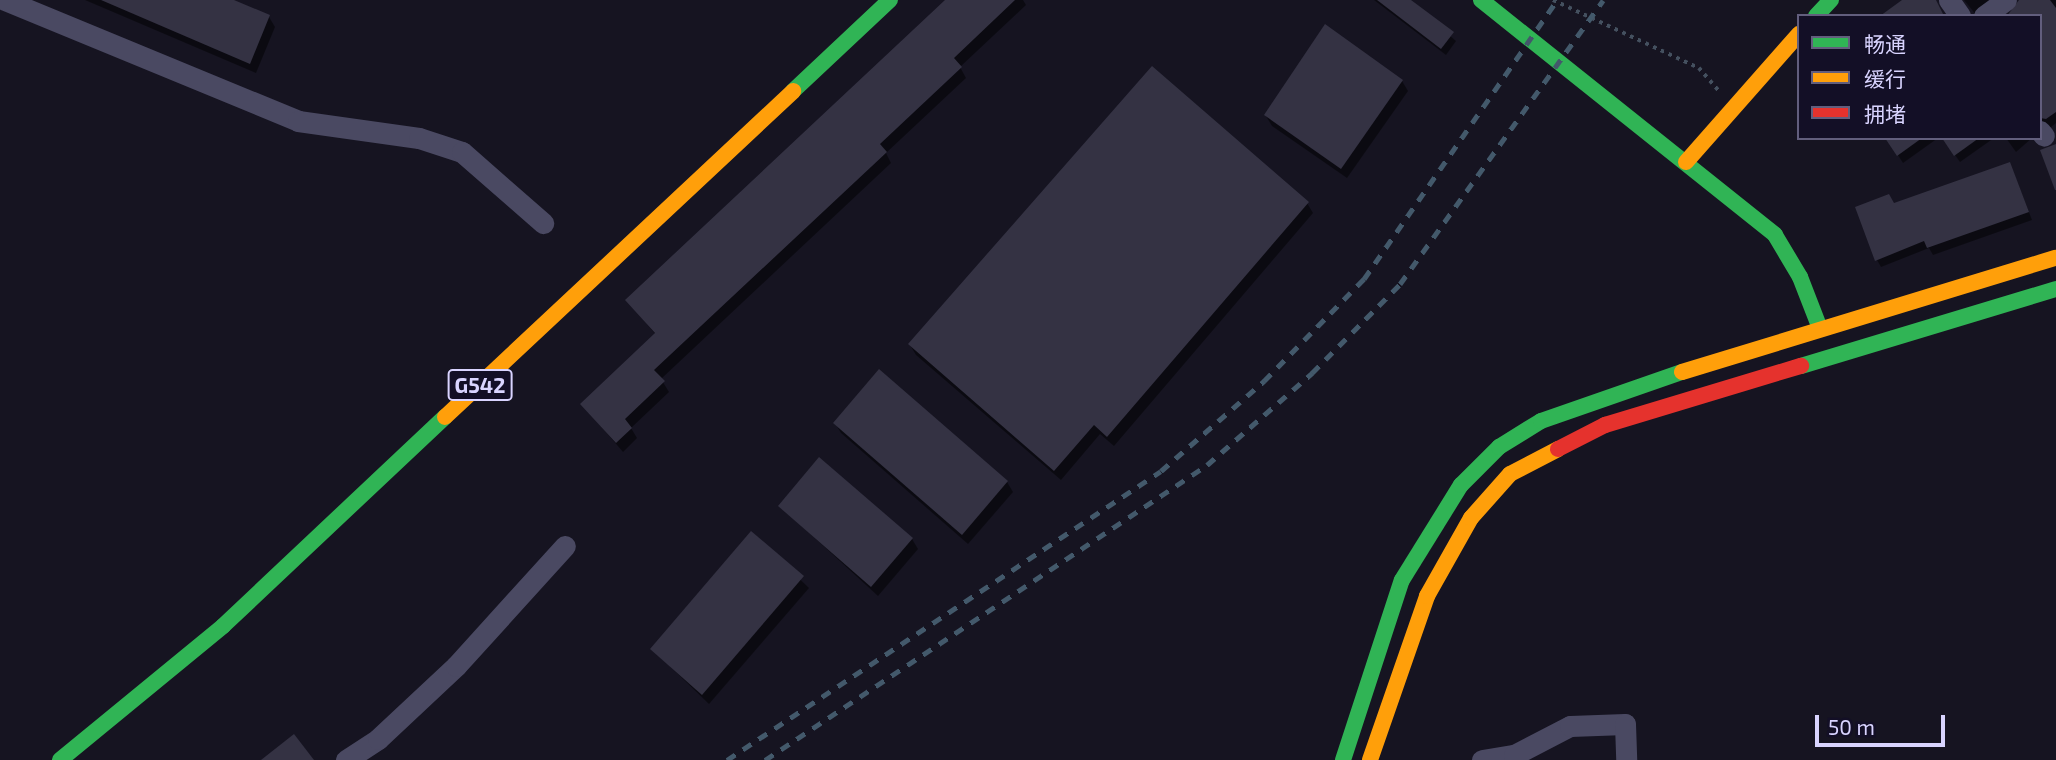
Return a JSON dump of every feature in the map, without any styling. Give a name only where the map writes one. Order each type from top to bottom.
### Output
[{"type":"main road","name":"G542","points":[[60,760],[223,626],[890,0]]},
{"type":"main road","points":[[1481,0],[1775,235],[1800,277],[1819,326]]},
{"type":"main road","points":[[1818,14],[1831,0]]},
{"type":"main road","points":[[1686,162],[1732,106],[1797,36]]},
{"type":"main road","points":[[1343,760],[1402,580],[1432,526],[1461,485],[1499,447],[1541,421],[1609,394],[1819,326],[2056,258]]},
{"type":"main road","points":[[1370,760],[1427,596],[1471,518],[1510,474],[1605,425],[2056,289]]},
{"type":"street","points":[[5,0],[298,121],[419,138],[462,152],[543,223]]},
{"type":"street","points":[[1987,14],[2006,0]]},
{"type":"street","points":[[346,760],[378,739],[456,666],[565,546]]},
{"type":"street","points":[[1482,760],[1514,755],[1570,726],[1625,724],[1626,760]]},
{"type":"path","points":[[1553,0],[1699,68],[1732,106]]},
{"type":"building","points":[[101,0],[234,0],[270,15],[250,64]]},
{"type":"building","points":[[945,0],[1015,0],[954,58],[962,67],[880,144],[887,152],[654,370],[665,381],[625,419],[632,428],[616,443],[580,404],[655,333],[625,300]]},
{"type":"building","points":[[1377,0],[1411,0],[1454,32],[1441,49]]},
{"type":"building","points":[[1902,0],[1936,0],[1943,14],[1883,14]]},
{"type":"building","points":[[2019,0],[2050,0],[2056,8],[2056,112],[2046,119],[2042,118],[2042,14],[2008,14]]},
{"type":"building","points":[[1325,24],[1403,80],[1341,169],[1264,115]]},
{"type":"building","points":[[1152,66],[1309,202],[1107,437],[1094,425],[1054,471],[908,344]]},
{"type":"building","points":[[1886,140],[1919,140],[1897,156]]},
{"type":"building","points":[[1943,140],[1976,140],[1954,156]]},
{"type":"building","points":[[2056,144],[2056,190],[2055,190],[2040,150]]},
{"type":"building","points":[[2010,162],[2029,212],[1927,248],[1924,241],[1875,261],[1855,207],[1889,194],[1894,203]]},
{"type":"building","points":[[879,369],[1008,481],[962,535],[833,423]]},
{"type":"building","points":[[819,457],[913,538],[871,587],[778,506]]},
{"type":"building","points":[[751,531],[804,576],[702,695],[650,649]]},
{"type":"building","points":[[294,734],[314,760],[261,760]]},
{"type":"railway","points":[[727,760],[1161,471],[1264,381],[1364,279],[1557,0]]},
{"type":"railway","points":[[765,760],[1207,465],[1312,373],[1400,284],[1603,0]]},
{"type":"traffic: fast","points":[[793,91],[890,0]]},
{"type":"traffic: fast","points":[[1481,0],[1775,235],[1800,277],[1819,326]]},
{"type":"traffic: fast","points":[[1818,14],[1831,0]]},
{"type":"traffic: fast","points":[[1801,366],[2056,289]]},
{"type":"traffic: fast","points":[[1343,760],[1402,580],[1461,485],[1499,447],[1541,421],[1682,372]]},
{"type":"traffic: fast","points":[[60,760],[223,626],[445,417]]},
{"type":"traffic: slow","points":[[1686,162],[1797,36]]},
{"type":"traffic: slow","points":[[445,417],[793,91]]},
{"type":"traffic: slow","points":[[1682,372],[2056,258]]},
{"type":"traffic: slow","points":[[1370,760],[1427,596],[1471,518],[1510,474],[1558,449]]},
{"type":"traffic: jam","points":[[1558,449],[1605,425],[1801,366]]}]
